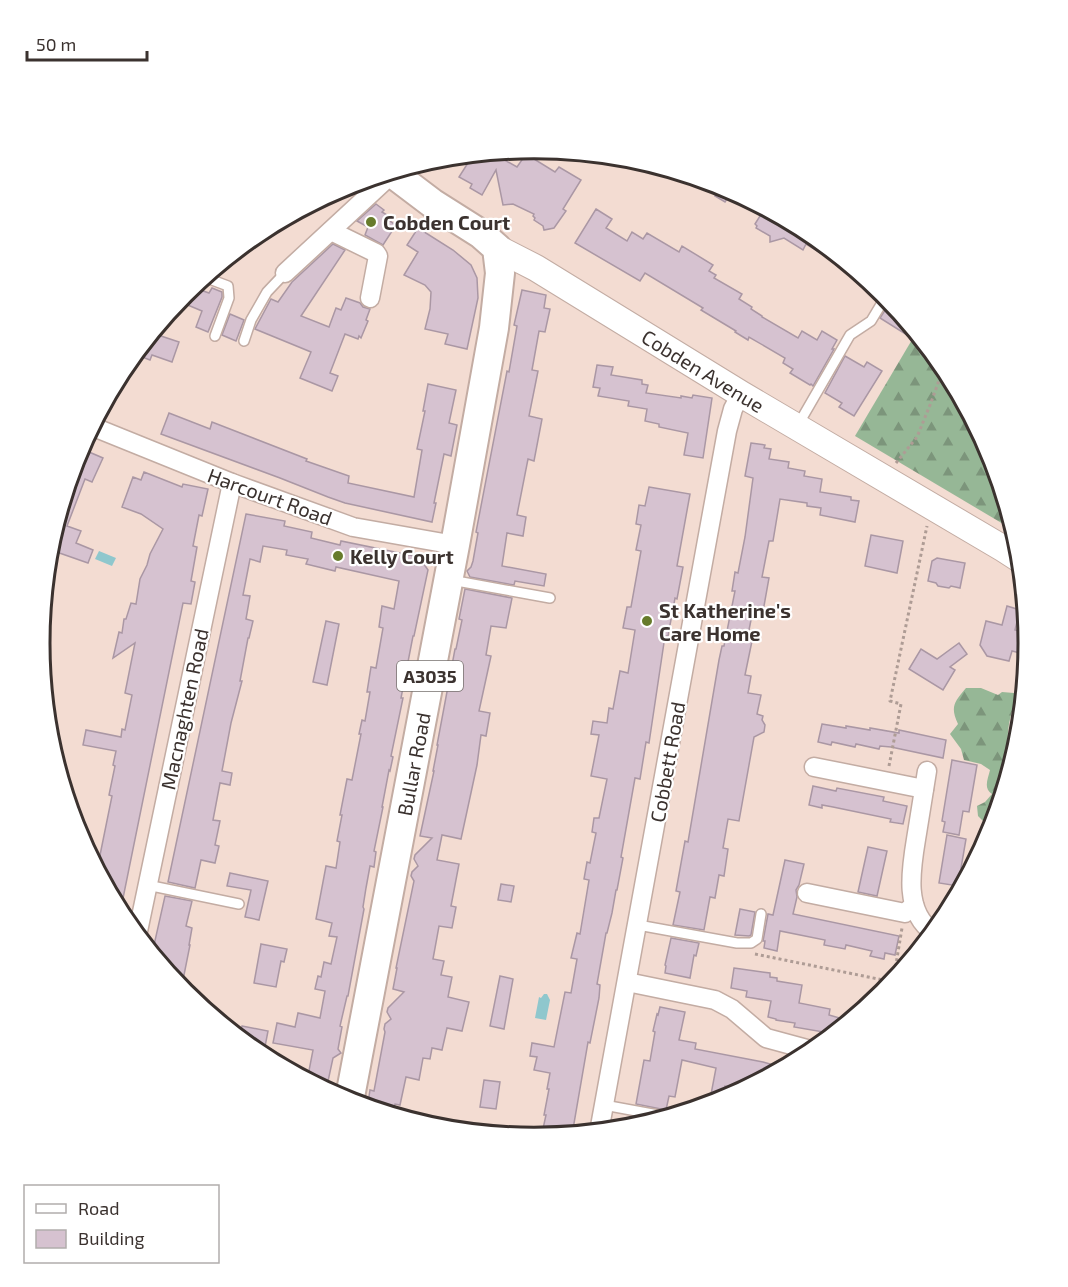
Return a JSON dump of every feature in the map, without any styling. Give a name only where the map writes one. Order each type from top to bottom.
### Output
[{"type":"main road","name":"Cobden Avenue","points":[[400,179],[432,203],[481,234],[497,248]]},
{"type":"main road","name":"Bullar Road","points":[[351,1092],[449,580],[494,328],[500,273],[497,248]]},
{"type":"street","points":[[285,273],[380,184]]},
{"type":"street","points":[[331,231],[378,256],[370,298]]},
{"type":"street","name":"Cobden Avenue","points":[[497,248],[536,268],[741,394],[1010,553]]},
{"type":"street","name":"Cobbett Road","points":[[601,1123],[728,431],[733,409],[741,394]]},
{"type":"street","name":"Harcourt Road","points":[[99,429],[232,483],[353,527],[455,545]]},
{"type":"street","name":"Macnaghten Road","points":[[139,923],[232,483]]},
{"type":"street","points":[[814,767],[905,785],[926,780],[912,865],[910,909]]},
{"type":"street","points":[[807,893],[910,909],[927,926]]},
{"type":"street","points":[[627,982],[715,1000],[732,1010],[766,1038],[801,1047]]},
{"type":"lane","points":[[244,341],[251,320],[267,292],[285,273]]},
{"type":"lane","points":[[213,281],[228,286],[229,298],[215,336]]},
{"type":"lane","points":[[797,427],[850,335],[871,321],[881,305]]},
{"type":"lane","points":[[449,580],[550,598]]},
{"type":"lane","points":[[147,885],[239,904]]},
{"type":"lane","points":[[638,925],[738,943],[751,943],[757,939],[761,914]]},
{"type":"lane","points":[[604,1105],[650,1113]]},
{"type":"path","points":[[883,478],[917,436],[939,378]]},
{"type":"path","points":[[886,781],[901,704],[890,701],[931,507]]},
{"type":"path","points":[[896,965],[910,909]]},
{"type":"path","points":[[755,954],[882,980]]},
{"type":"green space","points":[[911,341],[937,374],[969,429],[993,488],[1003,524],[855,436]]},
{"type":"green space","points":[[966,688],[981,688],[998,695],[1002,692],[1015,694],[1002,769],[984,822],[978,816],[977,806],[985,802],[992,794],[987,786],[990,770],[981,764],[964,760],[961,749],[950,734],[958,724],[954,705]]},
{"type":"water","points":[[99,551],[116,558],[112,566],[95,559]]},
{"type":"water","points":[[547,994],[550,1000],[546,1020],[535,1018],[539,997],[541,998]]},
{"type":"building","points":[[522,159],[534,159],[555,172],[559,167],[581,180],[563,209],[566,211],[554,228],[544,230],[543,226],[534,220],[534,214],[513,204],[503,205],[496,170],[482,195],[470,188],[472,184],[459,177],[468,164],[504,160],[517,167]]},
{"type":"building","points":[[716,195],[727,199],[725,202]]},
{"type":"building","name":"Cobden Court","points":[[376,204],[384,210],[382,212],[387,215],[385,218],[396,225],[383,245],[365,235],[368,227],[357,221]]},
{"type":"building","points":[[596,209],[612,219],[606,228],[627,241],[632,232],[643,239],[647,233],[679,252],[682,246],[713,265],[709,271],[716,275],[714,278],[742,294],[739,299],[762,317],[798,338],[802,331],[817,340],[822,331],[837,340],[813,386],[790,373],[793,369],[783,363],[785,358],[749,337],[748,340],[701,310],[703,308],[645,273],[640,281],[575,243]]},
{"type":"building","points":[[760,216],[817,251],[806,244],[803,250],[784,238],[770,242],[770,236],[756,228],[755,224]]},
{"type":"building","points":[[418,228],[453,250],[471,265],[477,278],[478,298],[467,349],[445,344],[448,334],[425,329],[431,292],[425,285],[404,275],[418,252],[407,245]]},
{"type":"building","points":[[333,244],[345,250],[301,316],[329,327],[336,308],[341,310],[346,298],[370,309],[361,338],[345,334],[330,373],[338,376],[332,391],[300,378],[311,352],[255,329],[271,299],[278,302],[292,282]]},
{"type":"building","points":[[212,288],[222,292],[208,332],[196,327],[202,311],[187,305],[202,291],[209,293]]},
{"type":"building","points":[[522,290],[546,295],[544,308],[550,309],[545,332],[539,331],[532,370],[538,371],[529,416],[542,419],[534,461],[528,459],[517,515],[526,517],[523,536],[507,533],[502,566],[546,574],[544,586],[515,581],[514,585],[470,577],[467,571],[473,561],[478,533],[476,532],[507,371],[509,372],[517,326],[514,325]]},
{"type":"building","points":[[885,310],[907,335],[880,318]]},
{"type":"building","points":[[230,314],[244,320],[236,341],[222,335]]},
{"type":"building","points":[[161,336],[179,342],[172,362],[152,355],[150,360],[143,358]]},
{"type":"building","points":[[845,356],[864,367],[867,362],[882,371],[854,416],[839,407],[842,403],[825,393]]},
{"type":"building","points":[[597,365],[613,367],[611,375],[642,380],[642,384],[648,385],[646,393],[681,398],[681,396],[692,398],[693,395],[712,398],[703,458],[684,455],[688,433],[659,427],[659,424],[645,421],[647,409],[628,406],[629,401],[598,396],[600,388],[593,387]]},
{"type":"building","points":[[428,384],[456,390],[449,423],[457,425],[451,456],[444,454],[432,522],[345,503],[161,434],[169,413],[210,429],[212,422],[307,459],[306,461],[349,476],[348,483],[414,497],[422,450],[417,449]]},
{"type":"building","points":[[751,443],[765,445],[764,448],[771,449],[769,459],[789,462],[788,468],[805,471],[804,476],[822,479],[820,492],[851,497],[851,500],[859,501],[855,522],[820,515],[821,508],[807,506],[807,503],[780,499],[773,541],[769,541],[762,577],[769,578],[762,617],[752,615],[747,640],[752,641],[745,675],[751,676],[748,693],[761,695],[757,714],[763,716],[764,732],[754,737],[739,821],[728,819],[723,848],[728,849],[724,876],[719,875],[715,898],[710,897],[704,930],[673,925],[680,892],[676,891],[685,841],[688,842],[719,660],[735,591],[732,591],[735,572],[738,573],[745,537],[753,478],[745,476]]},
{"type":"building","points":[[89,452],[103,458],[92,482],[85,479],[67,526],[81,531],[76,543],[93,550],[88,563],[58,553],[75,488]]},
{"type":"building","points":[[144,472],[182,487],[183,484],[208,489],[202,516],[199,515],[193,546],[197,547],[191,581],[195,582],[191,604],[183,603],[123,900],[99,859],[112,796],[109,795],[116,751],[83,745],[86,730],[121,737],[122,729],[125,730],[132,695],[125,693],[135,643],[113,658],[119,632],[122,633],[124,619],[126,619],[131,603],[136,604],[140,579],[163,529],[141,514],[122,507],[133,477],[141,480]]},
{"type":"building","points":[[649,487],[690,494],[677,566],[683,567],[668,636],[665,636],[649,743],[646,742],[640,779],[635,778],[621,857],[623,858],[597,984],[600,985],[599,998],[590,1043],[588,1042],[574,1126],[543,1128],[550,1073],[534,1070],[537,1057],[530,1056],[532,1043],[554,1047],[565,992],[571,993],[577,959],[571,958],[577,933],[580,934],[589,880],[584,879],[596,833],[592,832],[594,818],[599,818],[607,779],[591,776],[599,735],[591,734],[593,721],[607,723],[609,708],[613,709],[620,671],[628,673],[635,630],[623,628],[627,607],[631,607],[641,551],[636,550],[641,525],[636,524],[639,505],[645,506]]},
{"type":"building","points":[[246,514],[285,521],[284,526],[312,532],[311,538],[340,545],[341,541],[419,557],[428,570],[401,698],[403,698],[391,756],[393,757],[374,851],[376,852],[374,867],[370,866],[348,996],[340,1026],[342,1027],[338,1049],[341,1053],[333,1058],[328,1082],[309,1072],[313,1050],[273,1043],[277,1023],[295,1027],[298,1013],[320,1018],[325,991],[315,989],[318,976],[321,977],[324,962],[331,964],[337,937],[329,936],[332,923],[316,919],[326,866],[336,868],[340,842],[337,841],[342,815],[340,815],[347,779],[352,780],[362,720],[365,721],[371,667],[376,668],[383,628],[379,627],[382,606],[394,609],[399,581],[336,567],[335,571],[306,564],[308,559],[286,555],[287,550],[263,546],[260,562],[250,559],[243,595],[250,596],[246,619],[253,621],[222,771],[232,773],[230,785],[220,783],[213,820],[220,821],[215,845],[219,846],[215,863],[201,860],[195,888],[168,882]]},
{"type":"building","points":[[871,535],[903,541],[897,573],[865,566]]},
{"type":"building","points":[[937,558],[965,563],[960,588],[938,586],[928,581],[932,561]]},
{"type":"building","points":[[465,589],[512,598],[506,628],[491,626],[486,655],[491,656],[479,711],[490,713],[486,736],[481,735],[461,839],[442,835],[437,860],[459,864],[451,906],[456,907],[452,928],[439,926],[433,959],[444,961],[441,975],[452,977],[448,997],[469,1002],[462,1031],[447,1028],[442,1050],[432,1048],[430,1059],[423,1058],[419,1080],[406,1077],[400,1105],[395,1104],[394,1107],[369,1098],[370,1090],[374,1091],[385,1024],[391,1019],[387,1012],[388,1008],[404,992],[393,989],[396,968],[414,881],[411,876],[418,866],[414,859],[415,855],[432,838],[420,836],[462,620],[459,619]]},
{"type":"building","points":[[1007,606],[1017,609],[1015,630],[1018,631],[1018,652],[1012,651],[1009,661],[987,656],[980,645],[986,621],[1002,625]]},
{"type":"building","points":[[326,621],[339,624],[327,685],[313,682]]},
{"type":"building","points":[[959,643],[967,654],[950,667],[955,670],[943,690],[909,669],[921,649],[937,659]]},
{"type":"building","points":[[822,724],[899,733],[899,730],[946,740],[943,758],[891,747],[880,746],[879,749],[856,744],[855,747],[832,742],[831,745],[818,742]]},
{"type":"building","points":[[952,760],[977,765],[969,812],[963,811],[959,835],[943,832],[945,822],[942,821]]},
{"type":"building","points":[[813,786],[884,797],[883,801],[907,806],[903,824],[890,822],[891,819],[833,807],[822,805],[822,808],[809,805]]},
{"type":"building","points":[[947,835],[966,839],[961,868],[964,868],[954,885],[939,883]]},
{"type":"building","points":[[868,847],[887,851],[877,896],[858,892]]},
{"type":"building","points":[[785,860],[804,864],[796,890],[797,897],[793,914],[899,936],[895,955],[885,953],[884,959],[870,956],[872,951],[846,945],[845,949],[824,945],[825,940],[780,931],[777,951],[764,948],[765,941],[763,941],[768,914],[773,915]]},
{"type":"building","points":[[230,873],[268,881],[259,920],[245,917],[251,890],[227,886]]},
{"type":"building","points":[[501,884],[514,886],[511,902],[498,900]]},
{"type":"building","points":[[165,896],[192,901],[186,926],[192,928],[183,978],[154,943]]},
{"type":"building","points":[[740,909],[755,912],[749,936],[735,935]]},
{"type":"building","points":[[671,938],[699,943],[696,956],[694,955],[690,978],[665,973]]},
{"type":"building","points":[[261,944],[287,949],[284,962],[281,961],[276,987],[254,983]]},
{"type":"building","points":[[734,968],[770,973],[770,977],[777,978],[777,981],[802,985],[799,1003],[830,1009],[829,1015],[841,1018],[823,1032],[794,1027],[795,1023],[768,1017],[771,1001],[746,997],[747,991],[731,988]]},
{"type":"building","points":[[500,976],[513,979],[504,1029],[490,1026]]},
{"type":"building","points":[[660,1007],[685,1012],[679,1040],[696,1043],[695,1049],[773,1065],[711,1094],[716,1068],[682,1060],[675,1097],[669,1096],[666,1109],[636,1104],[644,1060],[650,1061],[655,1032],[653,1031]]},
{"type":"building","points":[[242,1026],[268,1031],[265,1046],[265,1046],[241,1030]]},
{"type":"building","points":[[484,1080],[500,1082],[496,1109],[480,1107]]},
{"type":"place","name":"Cobden Court","points":[[371,222]]},
{"type":"place","name":"Kelly Court","points":[[338,556]]},
{"type":"place","name":"St Katherine's Care Home","points":[[647,621]]}]
